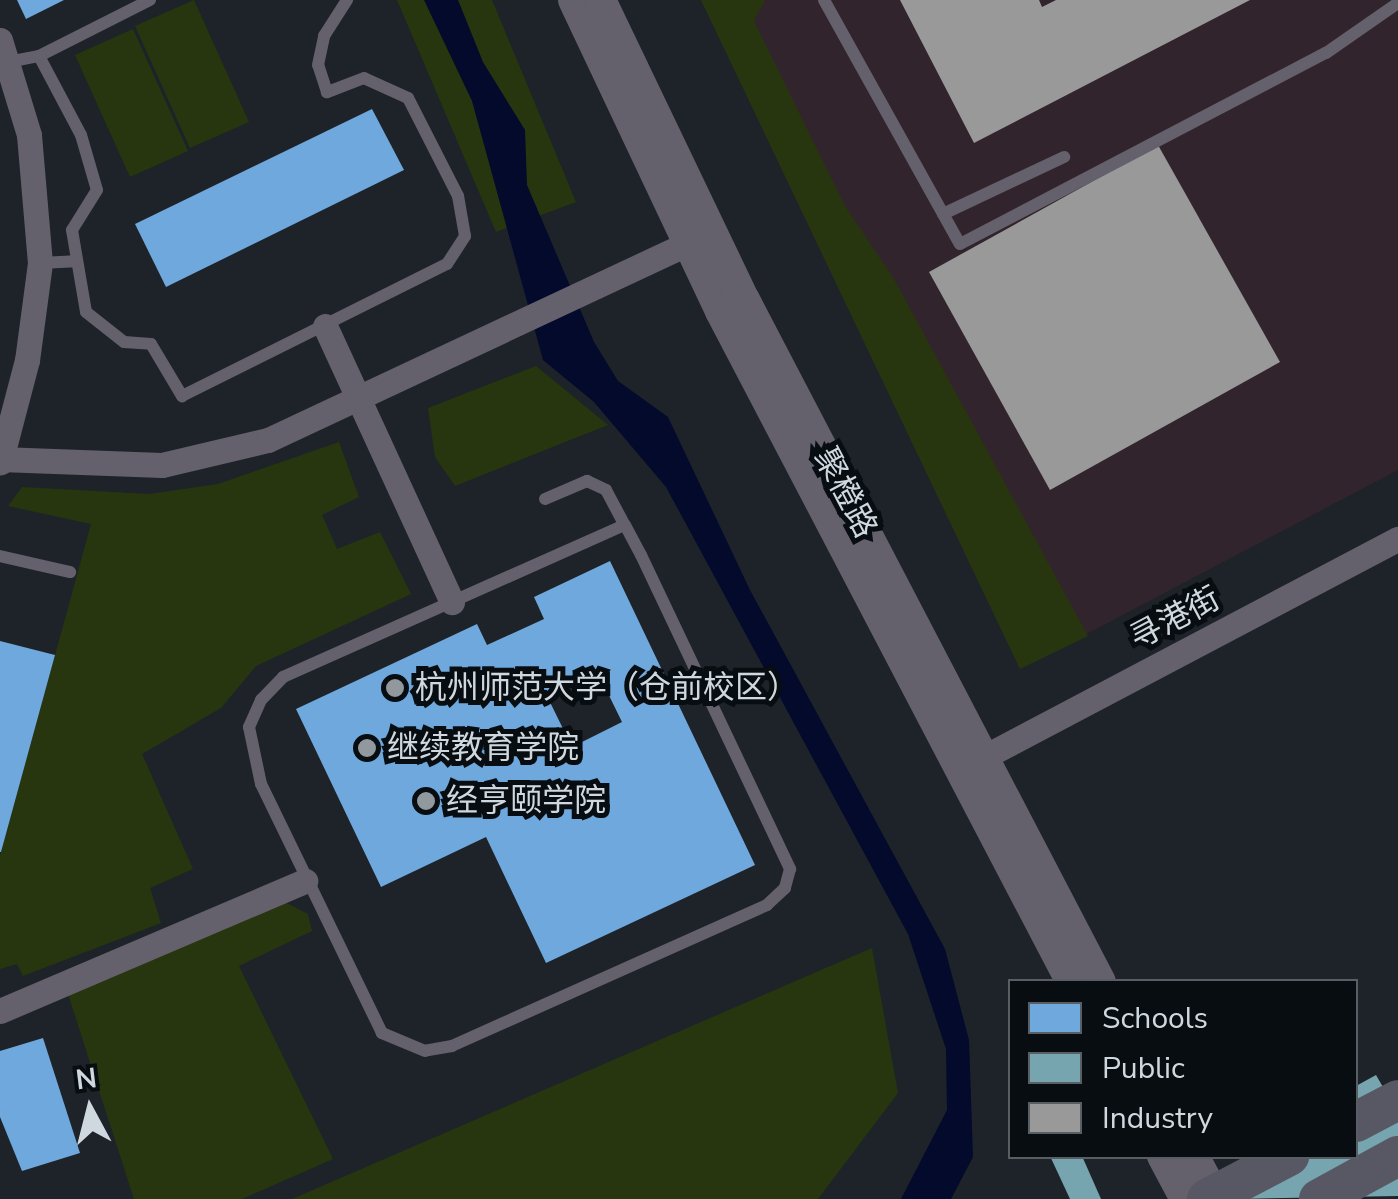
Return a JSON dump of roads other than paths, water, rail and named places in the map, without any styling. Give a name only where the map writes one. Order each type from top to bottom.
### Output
[{"type":"main road","points":[[1358,1121],[1398,1100]]},
{"type":"main road","points":[[1319,1199],[1398,1156]]},
{"type":"main road","points":[[1206,1198],[1283,1159]]},
{"type":"street","name":"聚橙路","points":[[574,0],[1098,979]]},
{"type":"street","name":"聚橙路","points":[[600,0],[699,238],[1070,979]]},
{"type":"street","points":[[4,51],[29,136],[40,263],[27,360],[0,460],[162,465],[268,440],[699,238]]},
{"type":"street","points":[[325,326],[362,397],[452,602]]},
{"type":"street","name":"寻港街","points":[[982,758],[1398,539]]},
{"type":"street","points":[[0,1010],[305,880]]},
{"type":"street","points":[[1166,1159],[1206,1198]]},
{"type":"street","points":[[1193,1159],[1206,1198]]},
{"type":"lane","points":[[4,51],[39,56],[150,0]]},
{"type":"lane","points":[[39,56],[81,135],[97,190],[72,230],[74,261],[86,312],[124,342],[152,344],[182,396],[447,264],[464,236],[458,196],[408,98],[364,78],[326,92],[318,65],[324,36],[347,0]]},
{"type":"lane","points":[[824,0],[960,244],[1326,53],[1398,3]]},
{"type":"lane","points":[[943,214],[1064,157]]},
{"type":"lane","points":[[40,263],[74,261]]},
{"type":"lane","points":[[545,499],[599,482],[625,525],[790,869],[785,888],[767,905],[452,1046],[425,1051],[382,1033],[250,759],[249,728],[260,700],[283,677],[625,525]]},
{"type":"lane","points":[[0,556],[70,572]]},
{"type":"water","points":[[424,0],[458,0],[483,62],[525,130],[527,185],[594,342],[618,381],[668,417],[750,590],[945,949],[969,1040],[973,1157],[951,1199],[901,1199],[947,1110],[946,1049],[908,934],[666,487],[594,402],[543,360],[472,101]]},
{"type":"place","name":"杭州师范大学（仓前校区）","points":[[395,688]]},
{"type":"place","name":"继续教育学院","points":[[367,748]]},
{"type":"place","name":"经亨颐学院","points":[[426,801]]}]
